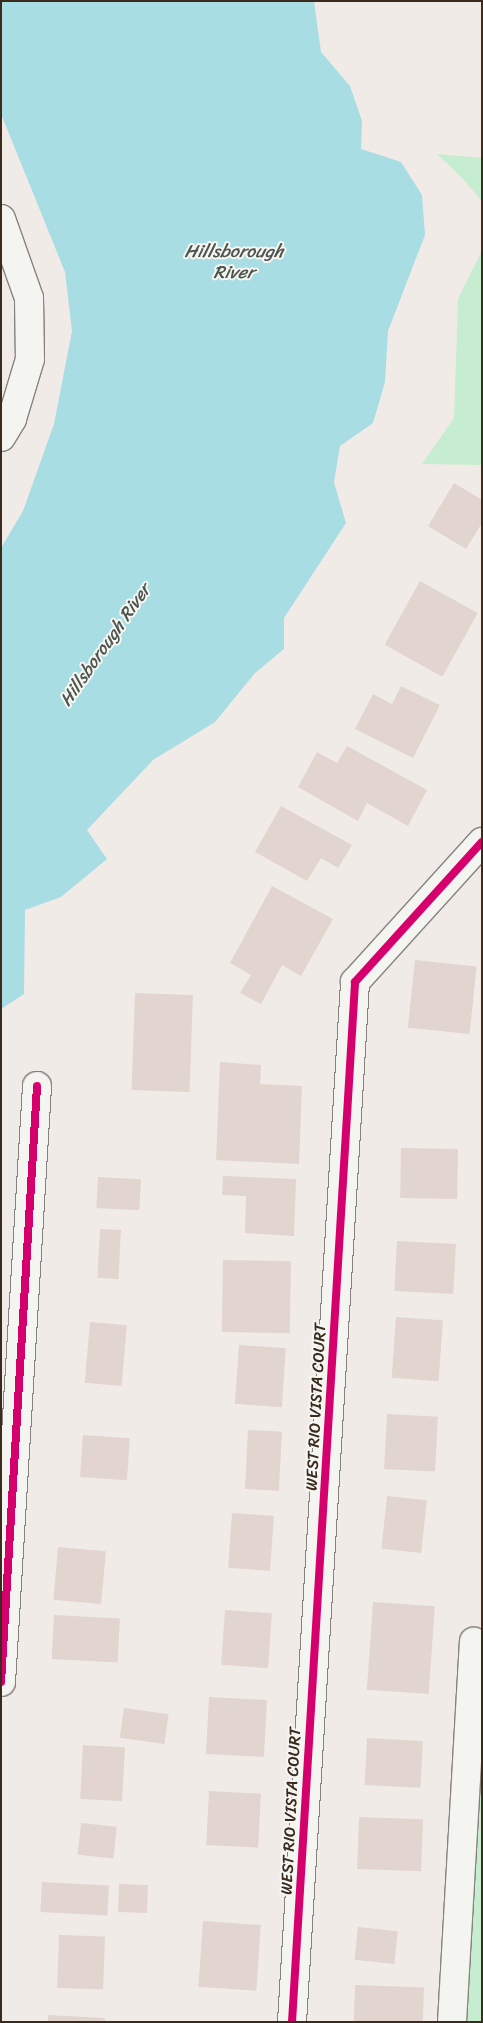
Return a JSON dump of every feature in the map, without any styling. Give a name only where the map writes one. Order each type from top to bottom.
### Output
[{"type":"street","points":[[1,219],[29,298],[30,359],[12,419],[1,437]]},
{"type":"street","name":"WEST RIO VISTA COURT","points":[[292,2022],[355,982],[482,842]]},
{"type":"street","points":[[1,1682],[37,1086]]},
{"type":"street","points":[[452,2022],[474,1642]]},
{"type":"green space","points":[[437,154],[482,158],[482,201],[461,177]]},
{"type":"green space","points":[[482,251],[482,465],[422,464],[454,418],[458,299]]},
{"type":"green space","points":[[482,1675],[482,2022],[462,2022]]},
{"type":"water","name":"Hillsborough River","points":[[1,1],[314,1],[321,52],[350,86],[362,121],[361,149],[401,162],[422,195],[425,235],[388,331],[385,382],[373,423],[340,446],[334,482],[346,523],[284,618],[284,649],[255,673],[215,722],[153,760],[87,830],[107,859],[61,897],[25,910],[24,994],[1,1009],[1,548],[23,511],[54,424],[72,331],[65,272],[1,114]]},
{"type":"building","points":[[454,483],[482,500],[482,523],[466,549],[428,526]]},
{"type":"building","points":[[420,581],[478,613],[442,677],[385,645]]},
{"type":"building","points":[[401,686],[440,705],[413,758],[355,729],[373,694],[392,704]]},
{"type":"building","points":[[347,746],[427,790],[408,826],[367,803],[358,821],[298,787],[317,752],[337,763]]},
{"type":"building","points":[[281,806],[352,845],[338,868],[321,858],[307,881],[255,852]]},
{"type":"building","points":[[272,886],[333,919],[301,976],[282,965],[261,1004],[240,993],[251,975],[230,963]]},
{"type":"building","points":[[415,960],[477,966],[470,1034],[408,1028]]},
{"type":"building","points":[[135,993],[193,995],[190,1092],[132,1090]]},
{"type":"building","points":[[220,1062],[261,1065],[260,1084],[302,1086],[299,1164],[216,1160]]},
{"type":"building","points":[[401,1148],[458,1149],[457,1199],[400,1198]]},
{"type":"building","points":[[223,1176],[296,1179],[294,1236],[245,1233],[246,1196],[222,1195]]},
{"type":"building","points":[[98,1177],[141,1179],[139,1210],[96,1208]]},
{"type":"building","points":[[100,1229],[121,1230],[118,1279],[97,1278]]},
{"type":"building","points":[[397,1241],[456,1244],[453,1294],[394,1291]]},
{"type":"building","points":[[223,1260],[291,1261],[290,1333],[222,1332]]},
{"type":"building","points":[[396,1317],[443,1320],[439,1381],[392,1378]]},
{"type":"building","points":[[90,1322],[127,1325],[122,1386],[85,1383]]},
{"type":"building","points":[[239,1345],[286,1348],[282,1407],[235,1404]]},
{"type":"building","points":[[387,1414],[438,1417],[435,1472],[384,1469]]},
{"type":"building","points":[[248,1430],[282,1432],[279,1491],[245,1489]]},
{"type":"building","points":[[83,1435],[130,1438],[127,1480],[80,1477]]},
{"type":"building","points":[[387,1496],[427,1500],[421,1553],[381,1549]]},
{"type":"building","points":[[232,1513],[274,1516],[270,1571],[228,1568]]},
{"type":"building","points":[[58,1547],[106,1551],[101,1604],[53,1600]]},
{"type":"building","points":[[373,1602],[435,1606],[429,1694],[367,1690]]},
{"type":"building","points":[[225,1610],[272,1613],[268,1668],[221,1665]]},
{"type":"building","points":[[54,1615],[120,1618],[118,1662],[52,1659]]},
{"type":"building","points":[[209,1697],[267,1700],[264,1757],[206,1754]]},
{"type":"building","points":[[124,1708],[169,1714],[164,1744],[120,1738]]},
{"type":"building","points":[[367,1738],[423,1741],[420,1788],[365,1785]]},
{"type":"building","points":[[83,1745],[125,1747],[122,1801],[80,1799]]},
{"type":"building","points":[[209,1791],[261,1794],[258,1848],[206,1845]]},
{"type":"building","points":[[359,1817],[423,1819],[421,1871],[357,1869]]},
{"type":"building","points":[[81,1823],[117,1827],[113,1859],[78,1855]]},
{"type":"building","points":[[42,1882],[109,1886],[107,1915],[40,1912]]},
{"type":"building","points":[[119,1884],[148,1885],[147,1913],[118,1912]]},
{"type":"building","points":[[203,1921],[261,1925],[256,1991],[198,1987]]},
{"type":"building","points":[[358,1927],[398,1931],[394,1964],[355,1960]]},
{"type":"building","points":[[59,1935],[105,1937],[103,1990],[57,1988]]},
{"type":"building","points":[[355,1985],[424,1987],[423,2022],[354,2022]]},
{"type":"building","points":[[48,2015],[105,2018],[105,2022],[48,2022]]},
{"type":"cycle path","points":[[292,2022],[355,982],[482,842]]},
{"type":"cycle path","points":[[1,1682],[37,1086]]}]
